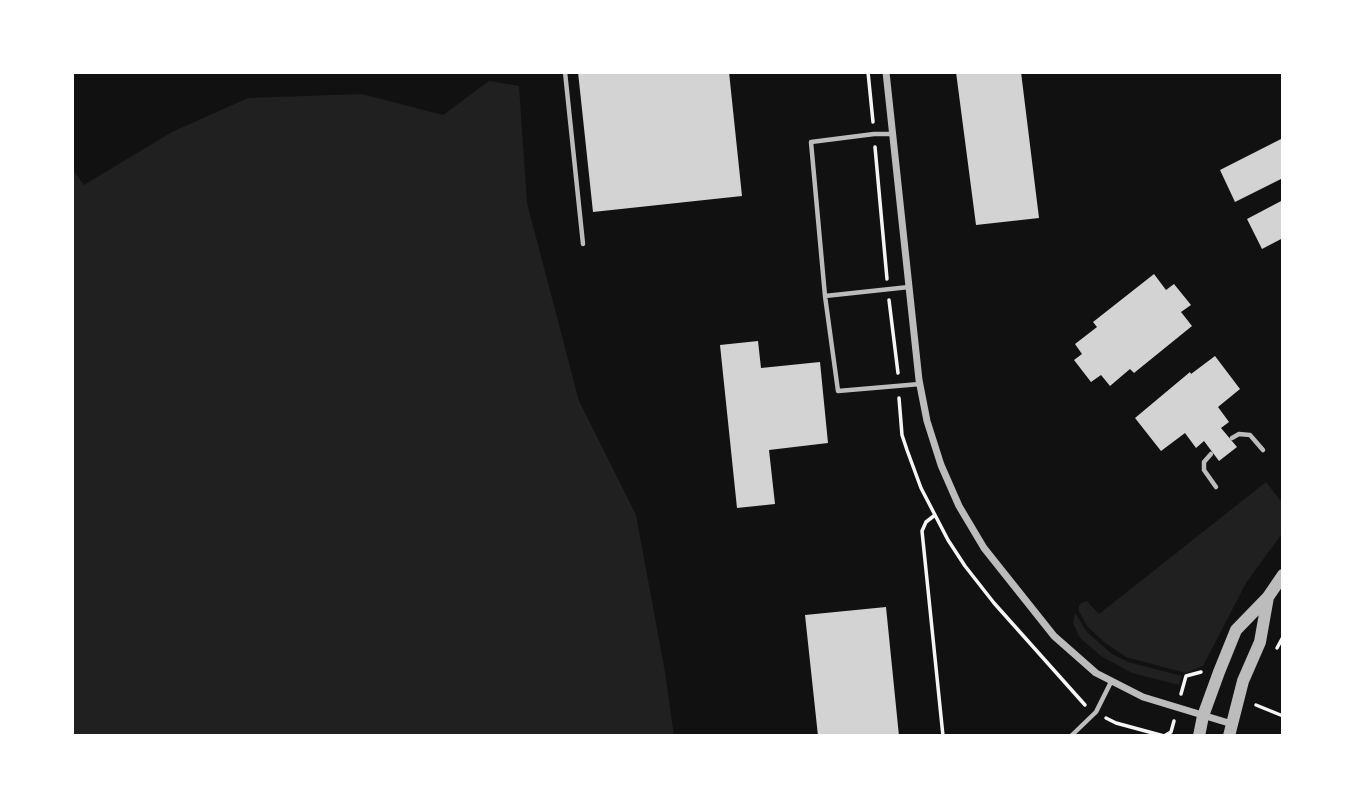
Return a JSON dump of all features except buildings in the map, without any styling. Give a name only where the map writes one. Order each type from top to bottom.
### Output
[{"type":"street","points":[[886,72],[920,384],[927,421],[941,465],[959,506],[984,548],[1054,636],[1096,673],[1143,697],[1203,716],[1230,730],[1243,681],[1260,642],[1268,597]]},
{"type":"street","points":[[1199,736],[1203,716],[1236,630],[1268,597],[1283,575]]},
{"type":"lane","points":[[565,72],[583,244]]},
{"type":"lane","points":[[892,134],[811,142],[825,296],[838,391],[920,384]]},
{"type":"lane","points":[[825,296],[909,287]]},
{"type":"lane","points":[[1232,438],[1239,434],[1250,435],[1263,450]]},
{"type":"lane","points":[[1211,454],[1204,462],[1204,470],[1216,487]]},
{"type":"lane","points":[[1072,736],[1096,712],[1111,682]]},
{"type":"path","points":[[868,72],[902,435],[921,488],[935,515],[965,566],[994,603],[1080,702],[1096,712],[1116,723],[1164,736],[1171,732],[1186,676],[1199,674],[1207,667]]},
{"type":"path","points":[[935,515],[926,522],[922,531],[943,736]]},
{"type":"path","points":[[1273,655],[1283,637]]},
{"type":"path","points":[[1253,714],[1258,696]]},
{"type":"path","points":[[1256,705],[1283,716]]},
{"type":"shaded area","points":[[489,81],[519,86],[527,203],[579,401],[636,515],[674,736],[72,736],[72,169],[84,185],[172,132],[248,98],[362,94],[443,115]]},
{"type":"shaded area","points":[[1266,482],[1283,504],[1283,532],[1246,583],[1203,666],[1186,673],[1126,657],[1087,626],[1079,611],[1081,603],[1087,601],[1099,614]]},
{"type":"shaded area","points":[[1075,613],[1087,632],[1112,654],[1128,662],[1182,676],[1179,685],[1132,673],[1101,656],[1080,638],[1073,623]]}]
